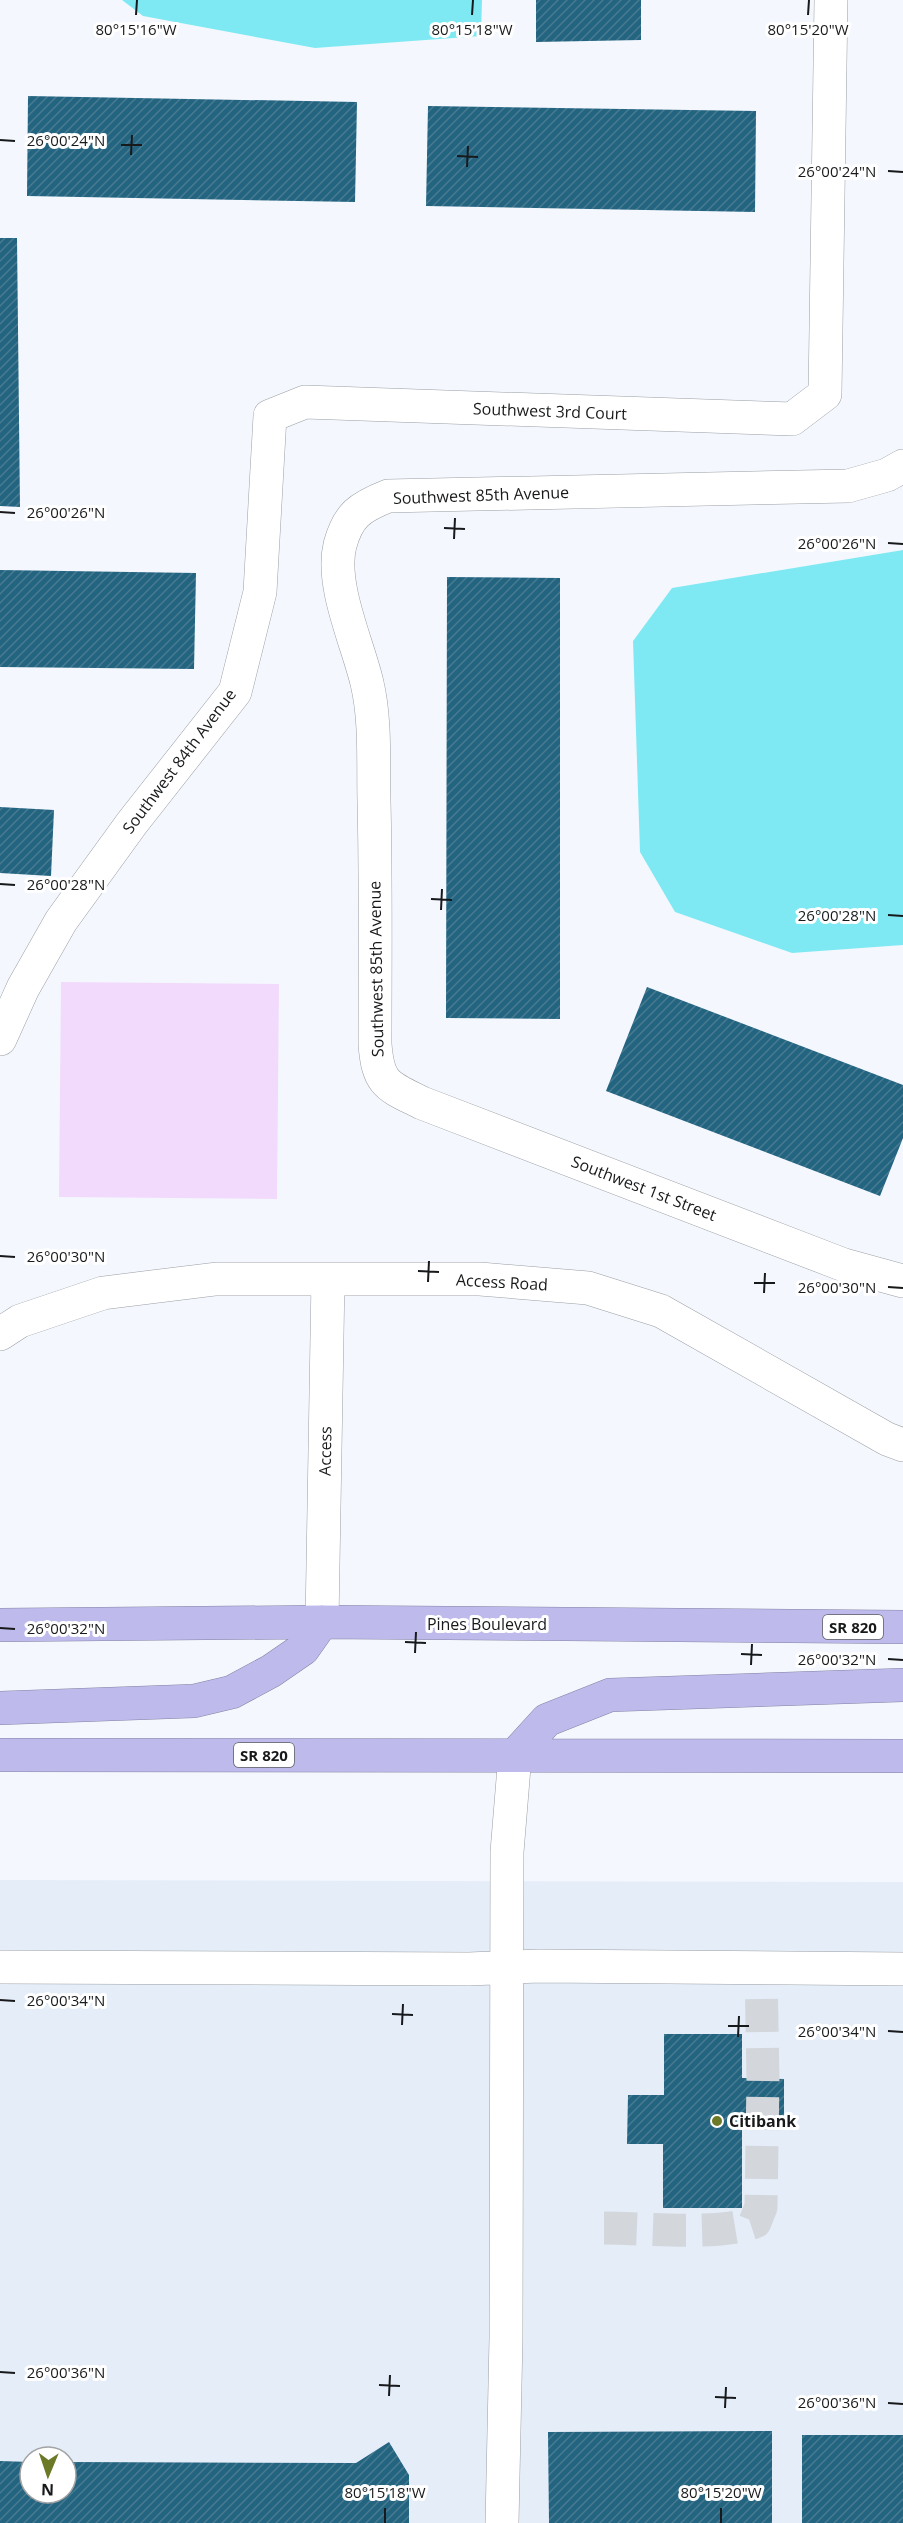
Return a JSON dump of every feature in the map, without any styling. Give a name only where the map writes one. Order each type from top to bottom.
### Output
[{"type":"highway","name":"Pines Boulevard","points":[[0,1625],[322,1622],[903,1627]]},
{"type":"highway","points":[[0,1708],[194,1701],[232,1692],[271,1671],[303,1649],[322,1622]]},
{"type":"highway","points":[[515,1755],[547,1720],[610,1695],[903,1685]]},
{"type":"highway","name":"SR 820","points":[[0,1755],[903,1756]]},
{"type":"street","name":"Southwest 3rd Court","points":[[270,416],[305,402],[792,419],[825,394],[831,0]]},
{"type":"street","name":"Southwest 84th Avenue","points":[[0,1039],[23,988],[61,921],[132,823],[235,693],[260,592],[270,416]]},
{"type":"street","name":"Southwest 85th Avenue","points":[[388,1086],[377,1066],[375,1044],[373,744],[367,684],[338,576],[339,547],[350,519],[366,505],[388,496],[848,486],[887,475],[903,466]]},
{"type":"street","name":"Southwest 1st Street","points":[[388,1086],[422,1103],[844,1265],[903,1281]]},
{"type":"street","name":"Access Road","points":[[0,1334],[20,1321],[104,1293],[216,1279],[480,1279],[588,1288],[661,1311],[887,1439],[903,1445]]},
{"type":"street","name":"Access","points":[[322,1622],[328,1279]]},
{"type":"street","points":[[502,2523],[506,2338],[507,1852],[515,1755]]},
{"type":"street","points":[[0,1967],[506,1968],[538,1966],[903,1969]]},
{"type":"shaded area","points":[[61,982],[279,984],[277,1199],[59,1197]]},
{"type":"shaded area","points":[[0,1880],[903,1882],[903,2523],[0,2523]]},
{"type":"water","points":[[122,0],[482,0],[481,36],[315,48],[143,16]]},
{"type":"water","points":[[903,550],[903,945],[792,953],[675,912],[640,852],[633,641],[672,588]]},
{"type":"building","points":[[536,0],[641,0],[641,40],[536,42]]},
{"type":"building","points":[[28,96],[357,102],[355,202],[27,196]]},
{"type":"building","points":[[428,106],[756,111],[755,212],[426,206]]},
{"type":"building","points":[[0,238],[17,238],[20,507],[0,506]]},
{"type":"building","points":[[0,570],[196,573],[194,669],[0,667]]},
{"type":"building","points":[[447,577],[560,578],[560,1019],[446,1018]]},
{"type":"building","points":[[0,807],[54,810],[51,876],[0,873]]},
{"type":"building","points":[[647,987],[903,1085],[903,1138],[880,1196],[606,1091]]},
{"type":"building","points":[[664,2034],[742,2034],[742,2078],[784,2079],[784,2122],[742,2123],[742,2208],[663,2208],[663,2144],[627,2144],[628,2095],[664,2095]]},
{"type":"building","points":[[772,2431],[772,2523],[549,2523],[548,2432]]},
{"type":"building","points":[[802,2435],[903,2435],[903,2523],[802,2523]]},
{"type":"building","points":[[389,2442],[409,2475],[409,2523],[0,2523],[0,2461],[18,2462],[18,2505],[78,2505],[78,2462],[356,2463]]},
{"type":"tunnel","points":[[604,2228],[703,2230],[722,2229],[755,2222],[761,2207],[763,2079],[761,1969]]},
{"type":"place","name":"Citibank","points":[[717,2121]]}]
